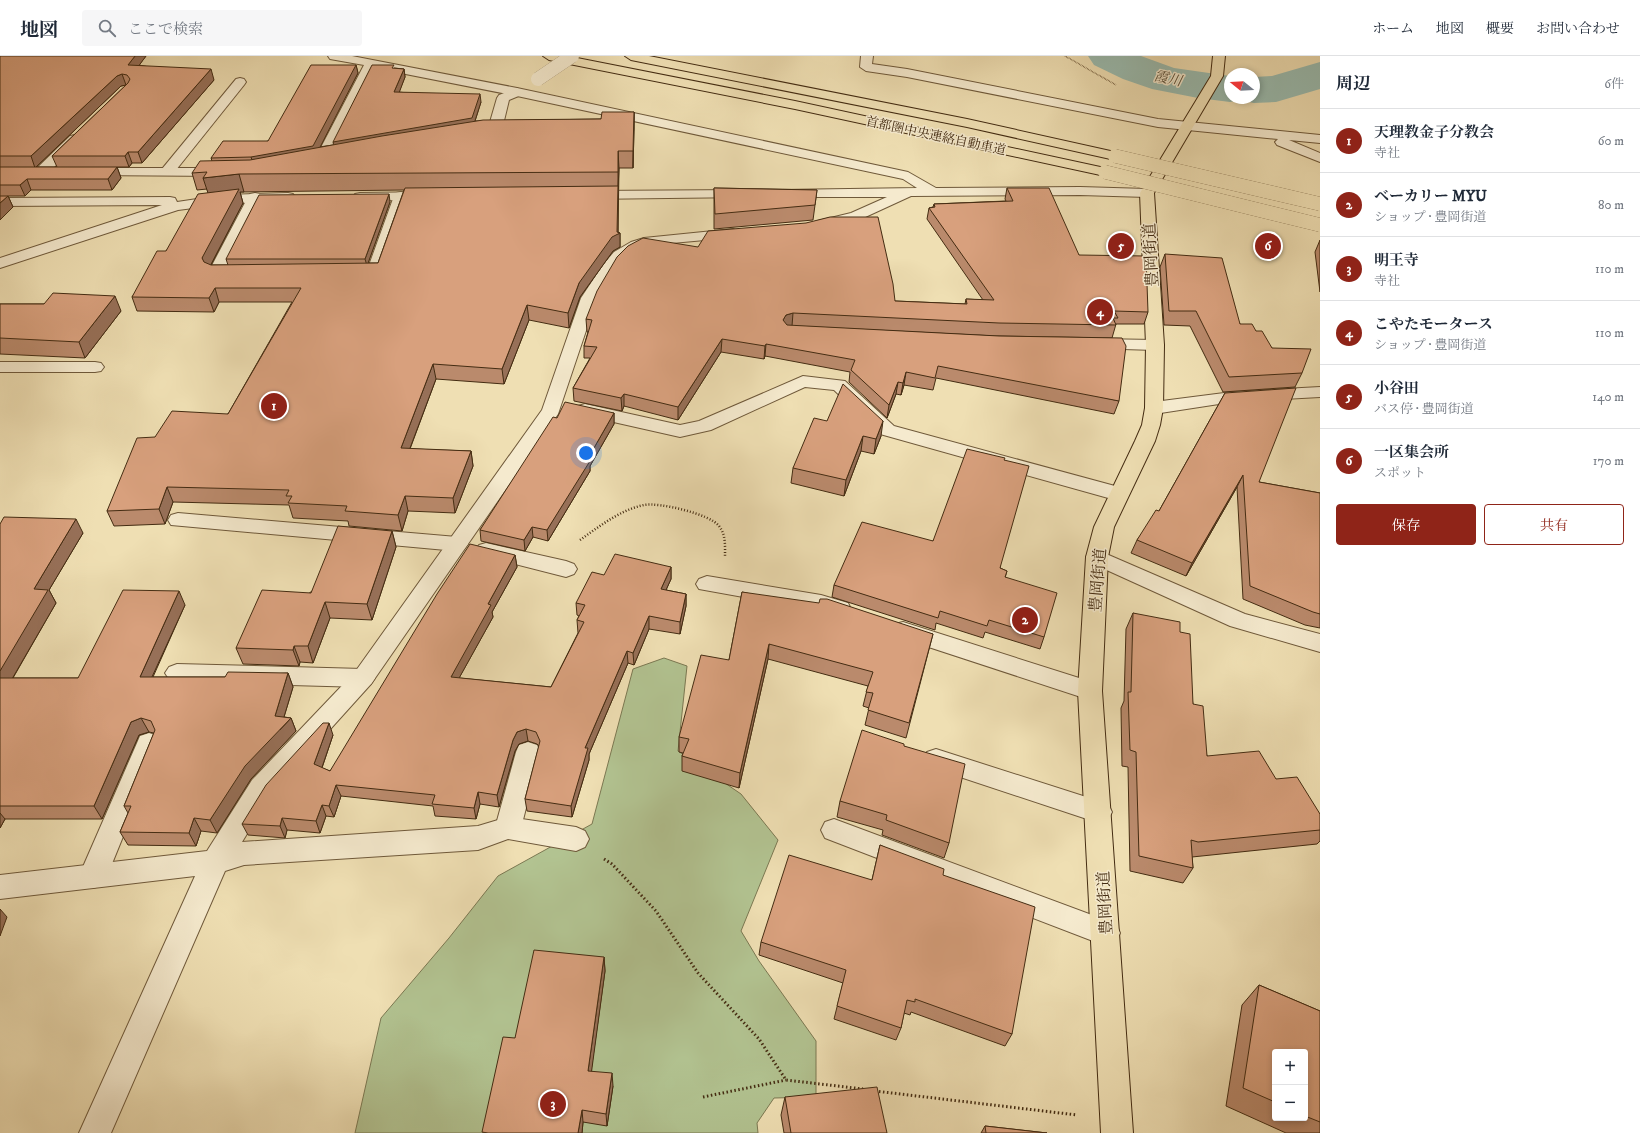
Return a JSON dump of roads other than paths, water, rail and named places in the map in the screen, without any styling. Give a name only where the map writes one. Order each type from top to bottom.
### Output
[{"type":"main road","name":"首都圏中央連絡自動車道","points":[[549,56],[833,113],[1105,172],[1320,225]]},
{"type":"main road","name":"首都圏中央連絡自動車道","points":[[631,56],[967,123],[1320,204]]},
{"type":"main road","points":[[1147,193],[1188,127],[1217,76],[1219,56]]},
{"type":"main road","name":"豊岡街道","points":[[1116,1126],[1099,812],[1090,692],[1096,557],[1104,527],[1118,494],[1145,441],[1151,425],[1154,408],[1155,345],[1147,193]]},
{"type":"street","points":[[334,56],[517,92],[908,176],[932,192]]},
{"type":"street","points":[[495,129],[503,98],[517,92],[572,56]]},
{"type":"street","points":[[867,56],[866,67],[883,64],[907,73],[1158,123],[1266,135],[1320,139]]},
{"type":"street","points":[[322,159],[371,63]]},
{"type":"street","points":[[167,172],[240,82]]},
{"type":"street","points":[[599,123],[647,120]]},
{"type":"street","points":[[56,173],[33,173],[86,128]]},
{"type":"street","points":[[479,132],[511,128]]},
{"type":"street","points":[[1266,135],[1320,158]]},
{"type":"street","points":[[307,162],[336,156]]},
{"type":"street","points":[[80,172],[238,172]]},
{"type":"street","points":[[773,194],[1080,191],[1147,193]]},
{"type":"street","points":[[805,228],[856,216],[908,192]]},
{"type":"street","points":[[575,195],[757,194]]},
{"type":"street","points":[[343,273],[374,273],[401,196]]},
{"type":"street","points":[[347,197],[448,196]]},
{"type":"street","points":[[0,202],[215,200],[301,197]]},
{"type":"street","points":[[248,273],[216,274],[255,198]]},
{"type":"street","points":[[0,263],[163,210],[215,200]]},
{"type":"street","points":[[96,1133],[215,862],[261,788],[363,678],[551,410],[589,298],[609,268],[620,255],[636,245],[649,241],[749,233]]},
{"type":"street","points":[[1083,344],[1155,345]]},
{"type":"street","points":[[0,367],[95,367]]},
{"type":"street","points":[[554,403],[680,431],[704,426],[803,381],[839,385],[887,430],[1118,494]]},
{"type":"street","points":[[1154,408],[1232,396],[1320,392]]},
{"type":"street","points":[[178,520],[458,544],[559,568]]},
{"type":"street","points":[[1096,557],[1238,620],[1320,643]]},
{"type":"street","points":[[713,585],[821,603],[859,616]]},
{"type":"street","points":[[881,623],[1090,692]]},
{"type":"street","points":[[177,673],[363,678]]},
{"type":"street","points":[[93,876],[150,743]]},
{"type":"street","points":[[508,828],[528,752]]},
{"type":"street","points":[[918,754],[1099,812]]},
{"type":"street","points":[[0,887],[215,862],[244,853],[478,838],[508,828],[576,839]]},
{"type":"street","points":[[834,830],[1106,933]]},
{"type":"waterway","name":"霞川","points":[[1109,56],[1138,70],[1167,80],[1224,88]]},
{"type":"waterway","name":"霞川","points":[[1260,90],[1276,89],[1320,75]]},
{"type":"place","name":"小谷田","points":[[1121,246]]},
{"type":"place","name":"一区集会所","points":[[1268,246]]},
{"type":"place","name":"こやたモータース","points":[[1100,312]]},
{"type":"place","name":"天理教金子分教会","points":[[274,406]]},
{"type":"place","name":"ベーカリー MYU","points":[[1025,620]]},
{"type":"place","name":"明王寺","points":[[553,1104]]}]
